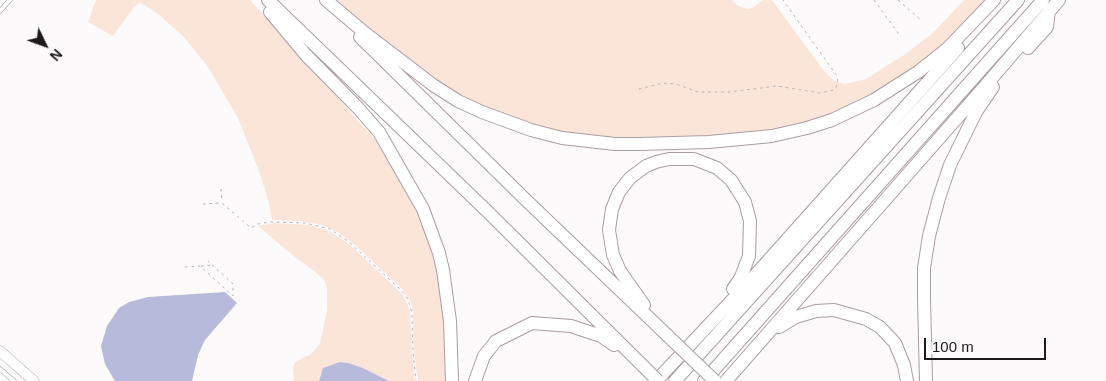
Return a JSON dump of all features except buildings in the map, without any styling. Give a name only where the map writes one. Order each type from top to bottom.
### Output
[{"type":"highway","points":[[261,0],[306,55],[379,132],[423,209],[443,270],[450,321],[452,381]]},
{"type":"highway","points":[[268,0],[475,199],[657,381],[956,51],[998,0]]},
{"type":"highway","points":[[324,0],[433,86],[458,101],[482,112],[531,130],[562,138],[615,144],[639,144],[709,142],[772,136],[832,120],[874,100],[918,72],[947,49],[994,0]]},
{"type":"highway","points":[[324,0],[472,148],[715,381]]},
{"type":"highway","points":[[675,381],[1018,0]]},
{"type":"highway","points":[[704,381],[1046,5],[1059,0]]},
{"type":"highway","points":[[726,381],[980,92],[1046,5]]},
{"type":"highway","points":[[926,381],[924,268],[929,236],[945,178],[976,112],[997,82],[1047,27],[1046,5]]},
{"type":"highway","points":[[656,324],[616,263],[610,246],[610,224],[616,199],[630,178],[646,166],[677,158],[694,159],[717,168],[724,173],[739,191],[749,213],[751,240],[746,268],[709,324]]},
{"type":"highway","points":[[767,336],[796,317],[816,311],[834,310],[858,317],[880,327],[895,343],[904,365],[907,381]]},
{"type":"highway","points":[[475,381],[484,356],[496,341],[532,323],[571,326],[601,336],[643,366]]},
{"type":"street","points":[[0,351],[34,381]]},
{"type":"lane","points":[[0,11],[10,0]]},
{"type":"lane","points":[[0,369],[14,381]]},
{"type":"path","points":[[639,89],[654,84],[668,83],[698,92],[729,92],[777,86],[825,93],[835,89],[839,81],[836,73],[783,0]]},
{"type":"path","points":[[874,0],[901,37]]},
{"type":"path","points":[[898,0],[920,20]]},
{"type":"path","points":[[221,189],[222,203]]},
{"type":"path","points":[[203,204],[222,203],[251,228],[265,222],[309,223],[330,229],[349,242],[401,290],[408,299],[411,309],[416,381]]},
{"type":"path","points":[[200,266],[233,296],[233,284],[208,261]]},
{"type":"path","points":[[185,267],[212,265]]},
{"type":"shaded area","points":[[96,0],[250,0],[264,15],[375,140],[412,200],[429,244],[439,280],[445,319],[447,381],[418,381],[411,302],[402,289],[356,246],[339,233],[323,225],[300,221],[272,220],[259,171],[238,118],[208,67],[183,36],[159,15],[139,3],[113,36],[88,22]]},
{"type":"shaded area","points":[[338,0],[732,0],[738,6],[747,9],[752,8],[763,0],[772,0],[824,71],[834,81],[845,84],[866,79],[904,55],[934,32],[964,0],[985,0],[945,45],[899,80],[840,111],[797,126],[752,134],[627,140],[557,132],[504,117],[447,89],[363,24]]},
{"type":"shaded area","points":[[274,223],[309,225],[329,231],[348,243],[403,295],[410,310],[415,381],[389,381],[363,368],[344,362],[320,374],[319,381],[294,381],[293,368],[295,362],[311,354],[320,344],[327,310],[327,288],[324,280],[319,275],[258,226]]},
{"type":"water","points":[[225,292],[237,303],[205,340],[198,355],[192,381],[115,381],[105,364],[101,346],[107,326],[119,308],[129,302],[148,297]]},
{"type":"water","points":[[340,362],[363,368],[389,381],[319,381],[323,368]]}]
